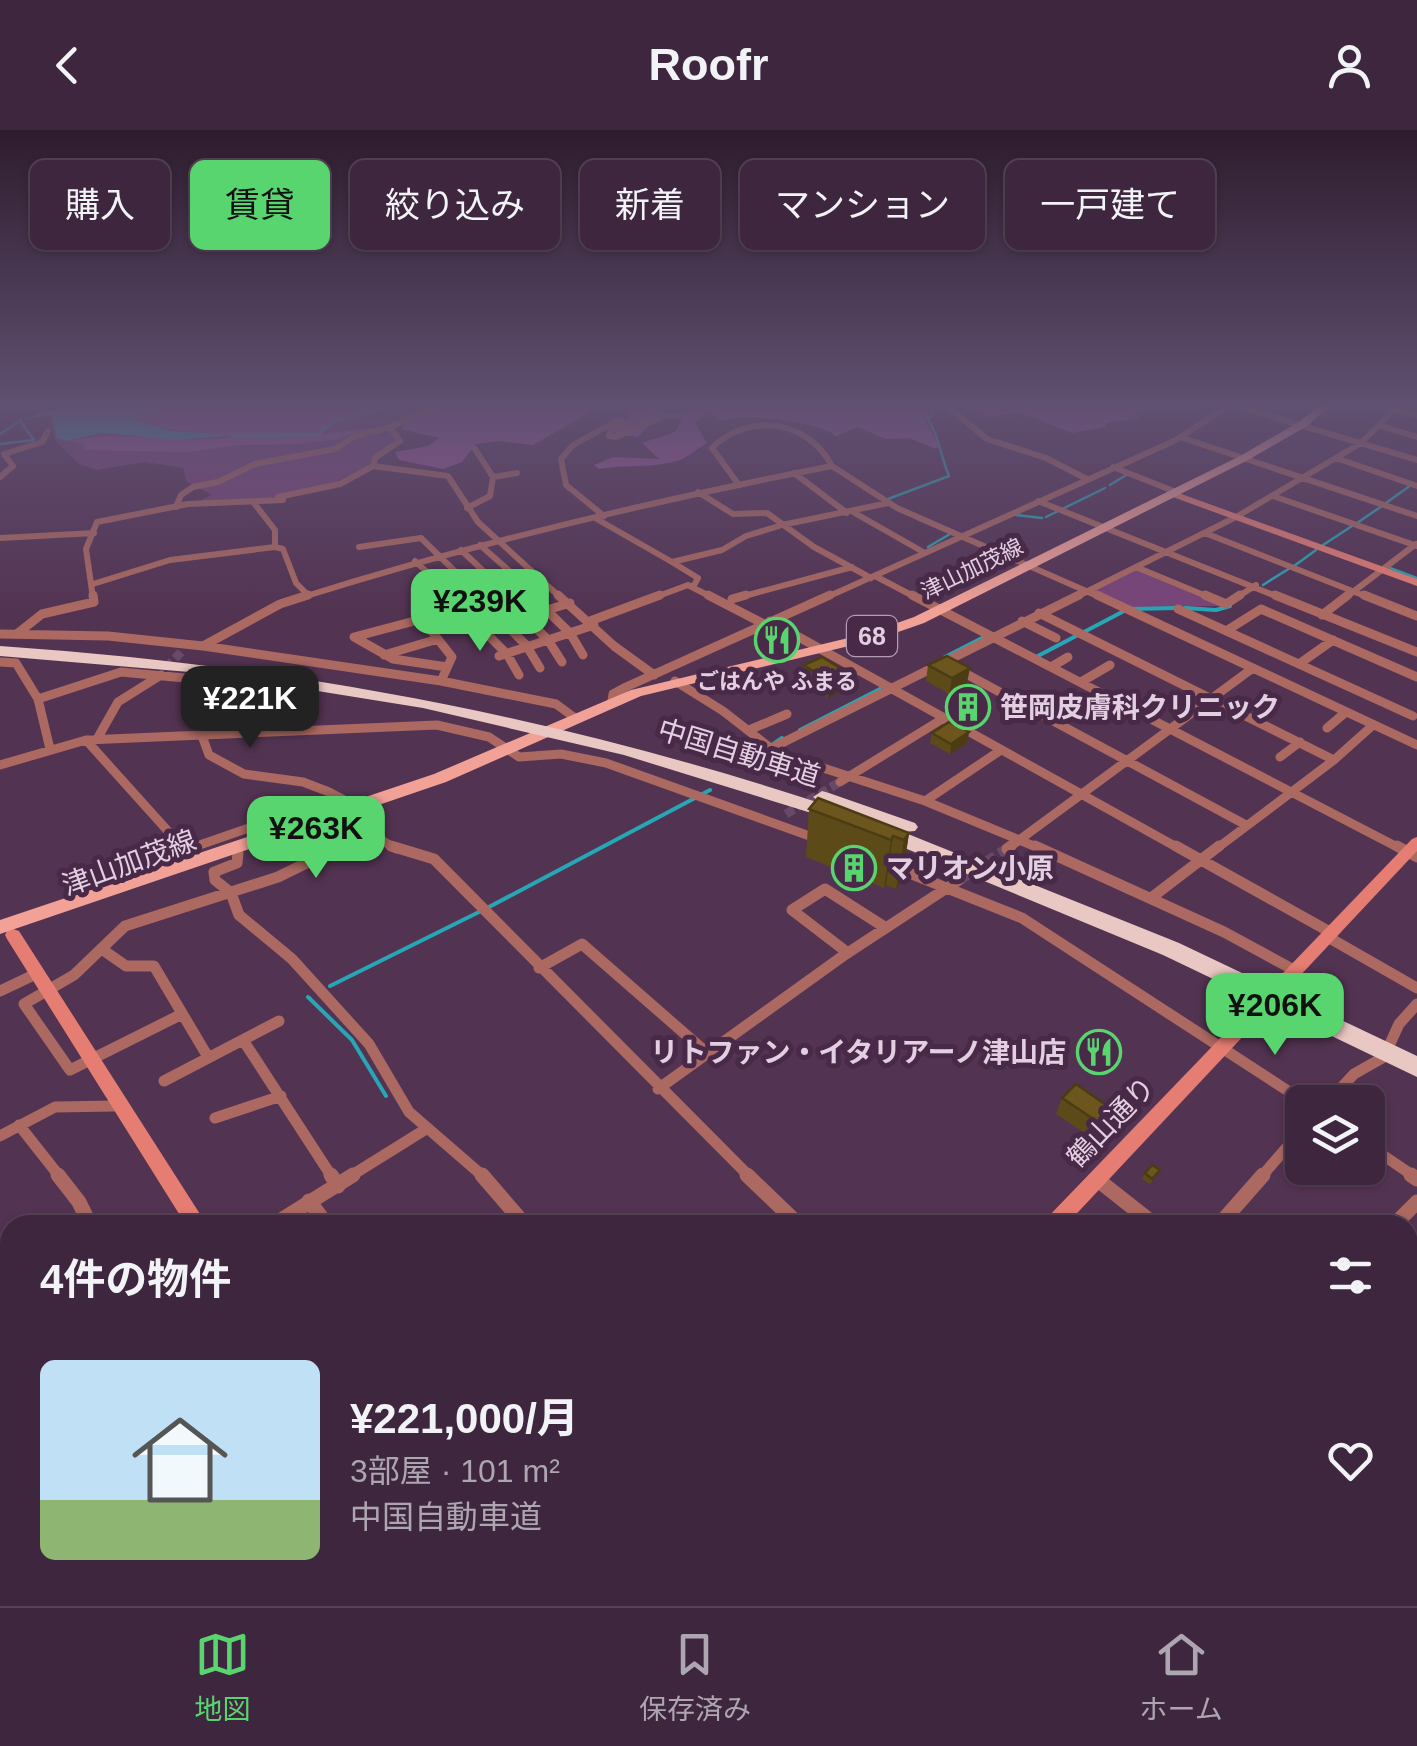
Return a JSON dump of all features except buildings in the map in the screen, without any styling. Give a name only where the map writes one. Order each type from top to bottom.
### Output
[{"type":"highway","name":"中国自動車道","points":[[0,642],[265,666],[379,684],[534,721]]},
{"type":"highway","name":"中国自動車道","points":[[9,656],[256,674],[578,727],[899,837],[1243,975],[1417,1052]]},
{"type":"highway","name":"中国自動車道","points":[[1243,975],[1417,1067]]},
{"type":"main road","name":"津山加茂線","points":[[4,928],[362,811],[389,796],[507,749],[578,727],[612,702],[674,681],[873,636],[941,611],[1212,474]]},
{"type":"main road","name":"津山加茂線","points":[[4,928],[362,811]]},
{"type":"street","points":[[176,507],[186,490],[232,474]]},
{"type":"street","points":[[22,635],[40,615],[94,602],[86,549],[97,522],[146,516],[176,507],[264,500],[327,487],[356,474]]},
{"type":"street","points":[[444,474],[466,508],[627,657],[654,675]]},
{"type":"street","points":[[466,508],[490,496],[490,474]]},
{"type":"street","points":[[492,477],[512,474]]},
{"type":"street","points":[[564,474],[566,485],[600,517],[638,546],[698,578],[693,586]]},
{"type":"street","points":[[731,474],[739,485]]},
{"type":"street","points":[[203,646],[270,608],[440,554],[698,492],[794,474],[850,513],[925,554]]},
{"type":"street","points":[[844,474],[888,503],[1032,564],[1417,745]]},
{"type":"street","points":[[1078,474],[1088,479]]},
{"type":"street","points":[[612,702],[613,694],[1100,474]]},
{"type":"street","points":[[1127,474],[1417,584]]},
{"type":"street","points":[[1294,474],[1417,516]]},
{"type":"street","points":[[772,748],[1040,612],[1170,552],[1309,474]]},
{"type":"street","points":[[1382,474],[1417,486]]},
{"type":"street","points":[[698,492],[733,514],[767,512],[814,547],[852,567],[1414,850]]},
{"type":"street","points":[[1272,496],[1340,515],[1416,545]]},
{"type":"street","points":[[212,503],[283,500]]},
{"type":"street","points":[[1038,502],[1256,585],[1417,652]]},
{"type":"street","points":[[672,562],[722,550],[746,536],[785,524],[888,503]]},
{"type":"street","points":[[254,504],[275,530],[275,547]]},
{"type":"street","points":[[1205,533],[1417,616]]},
{"type":"street","points":[[0,538],[94,534]]},
{"type":"street","points":[[359,547],[418,537],[440,554],[506,623],[528,647],[540,668]]},
{"type":"street","points":[[1322,614],[1416,545]]},
{"type":"street","points":[[480,546],[570,632],[583,654]]},
{"type":"street","points":[[93,584],[153,563],[194,556],[244,555],[275,547],[283,548],[296,583],[308,595]]},
{"type":"street","points":[[462,550],[548,640],[562,662]]},
{"type":"street","points":[[415,562],[488,628]]},
{"type":"street","points":[[732,599],[852,567]]},
{"type":"street","points":[[1136,567],[1226,604],[1256,585]]},
{"type":"street","points":[[459,601],[473,589],[531,570]]},
{"type":"street","points":[[503,655],[682,585],[693,586],[890,688],[1201,861],[1417,988]]},
{"type":"street","points":[[488,628],[570,603]]},
{"type":"street","points":[[1226,631],[1261,608],[1417,676]]},
{"type":"street","points":[[1178,609],[1415,715],[1394,734]]},
{"type":"street","points":[[1040,612],[1334,760]]},
{"type":"street","points":[[441,681],[447,668],[452,657],[422,619],[354,637],[384,655],[447,668]]},
{"type":"street","points":[[1022,621],[1056,638]]},
{"type":"street","points":[[488,628],[486,633],[518,675]]},
{"type":"street","points":[[0,634],[108,636],[185,648],[203,646],[441,681],[556,704],[578,727]]},
{"type":"street","points":[[384,655],[438,639]]},
{"type":"street","points":[[1299,664],[1333,640]]},
{"type":"street","points":[[0,662],[9,656],[38,699],[50,750]]},
{"type":"street","points":[[1051,667],[1068,657]]},
{"type":"street","points":[[944,662],[1246,825]]},
{"type":"street","points":[[1081,682],[1110,666]]},
{"type":"street","points":[[1007,849],[1253,668]]},
{"type":"street","points":[[38,699],[108,675],[164,672],[280,687]]},
{"type":"street","points":[[92,740],[118,702],[164,672]]},
{"type":"street","points":[[674,681],[749,730],[776,753],[925,802],[1018,840],[1151,898],[1294,970]]},
{"type":"street","points":[[486,692],[507,690]]},
{"type":"street","points":[[1326,728],[1346,712]]},
{"type":"street","points":[[749,730],[787,714]]},
{"type":"street","points":[[840,782],[944,718]]},
{"type":"street","points":[[0,765],[92,740],[437,725],[481,733],[519,757],[562,754],[606,764],[826,842]]},
{"type":"street","points":[[1151,898],[1334,760],[1372,726]]},
{"type":"street","points":[[201,733],[208,755],[230,768],[258,777],[303,782],[362,811],[383,841],[393,848],[434,858],[658,1089],[789,1215]]},
{"type":"street","points":[[92,740],[186,850],[336,798]]},
{"type":"street","points":[[1280,757],[1300,742]]},
{"type":"street","points":[[925,802],[1001,750]]},
{"type":"street","points":[[182,1014],[70,1070],[24,1004],[74,975],[129,924],[278,877],[344,845],[362,811]]},
{"type":"street","points":[[777,823],[786,814]]},
{"type":"street","name":"鶴山通り","points":[[1064,1215],[1328,934],[1414,850]]},
{"type":"street","points":[[238,853],[237,863],[214,872],[215,880],[231,893],[239,915],[292,960],[369,1044],[409,1112],[481,1174],[516,1215]]},
{"type":"street","points":[[879,862],[953,883],[1022,918],[1285,1089]]},
{"type":"street","points":[[658,1089],[953,883]]},
{"type":"street","points":[[848,953],[792,910],[826,889],[886,928]]},
{"type":"street","points":[[4,928],[38,973],[191,1215]]},
{"type":"street","points":[[539,968],[582,944],[708,1054]]},
{"type":"street","points":[[102,950],[114,954],[126,966],[154,966],[208,1057]]},
{"type":"street","points":[[0,991],[38,973]]},
{"type":"street","points":[[1344,1085],[1354,1074],[1384,1057],[1399,1024],[1417,1004]]},
{"type":"street","points":[[164,1081],[279,1021]]},
{"type":"street","points":[[243,1040],[338,1186]]},
{"type":"street","points":[[216,1118],[280,1096]]},
{"type":"street","points":[[0,1136],[61,1106],[80,1104],[101,1111],[115,1106]]},
{"type":"street","points":[[19,1125],[85,1215]]},
{"type":"street","points":[[287,1215],[426,1129]]},
{"type":"street","points":[[1229,1215],[1285,1150]]},
{"type":"street","points":[[1385,1157],[1417,1179]]},
{"type":"street","points":[[1098,1180],[1143,1215]]},
{"type":"street","points":[[309,1201],[320,1215]]},
{"type":"shaded area","points":[[184,474],[352,474],[330,485],[272,498],[197,502],[212,495],[186,481]]},
{"type":"shaded area","points":[[1135,570],[1225,606],[1127,607],[1092,589]]},
{"type":"waterway","points":[[888,499],[948,474]]},
{"type":"waterway","points":[[1110,485],[1126,475]]},
{"type":"waterway","points":[[1386,503],[1411,485]]},
{"type":"waterway","points":[[1062,509],[1105,488]]},
{"type":"waterway","points":[[1357,523],[1382,506]]},
{"type":"waterway","points":[[1046,517],[1058,511]]},
{"type":"waterway","points":[[1016,515],[1042,518]]},
{"type":"waterway","points":[[1323,545],[1352,526]]},
{"type":"waterway","points":[[928,547],[950,534]]},
{"type":"waterway","points":[[1294,566],[1316,550]]},
{"type":"waterway","points":[[1263,585],[1290,568]]},
{"type":"waterway","points":[[1390,568],[1417,578]]},
{"type":"waterway","points":[[1185,608],[1216,610],[1230,606]]},
{"type":"waterway","points":[[1130,609],[1176,608]]},
{"type":"waterway","points":[[1084,632],[1124,611]]},
{"type":"waterway","points":[[945,657],[986,636]]},
{"type":"waterway","points":[[1036,657],[1076,636]]},
{"type":"waterway","points":[[800,730],[880,689]]},
{"type":"waterway","points":[[759,754],[782,738]]},
{"type":"waterway","points":[[489,907],[710,790]]},
{"type":"waterway","points":[[330,986],[481,911]]},
{"type":"waterway","points":[[308,997],[352,1040],[386,1096]]},
{"type":"tunnel","points":[[166,668],[182,651]]},
{"type":"tunnel","points":[[786,814],[840,782]]},
{"type":"tunnel","points":[[959,880],[1007,849]]},
{"type":"place","name":"ごはんや ふまる","points":[[777,640]]},
{"type":"place","name":"笹岡皮膚科クリニック","points":[[968,707]]},
{"type":"place","name":"マリオン小原","points":[[854,868]]},
{"type":"place","name":"リトファン・イタリアーノ津山店","points":[[1099,1052]]}]
